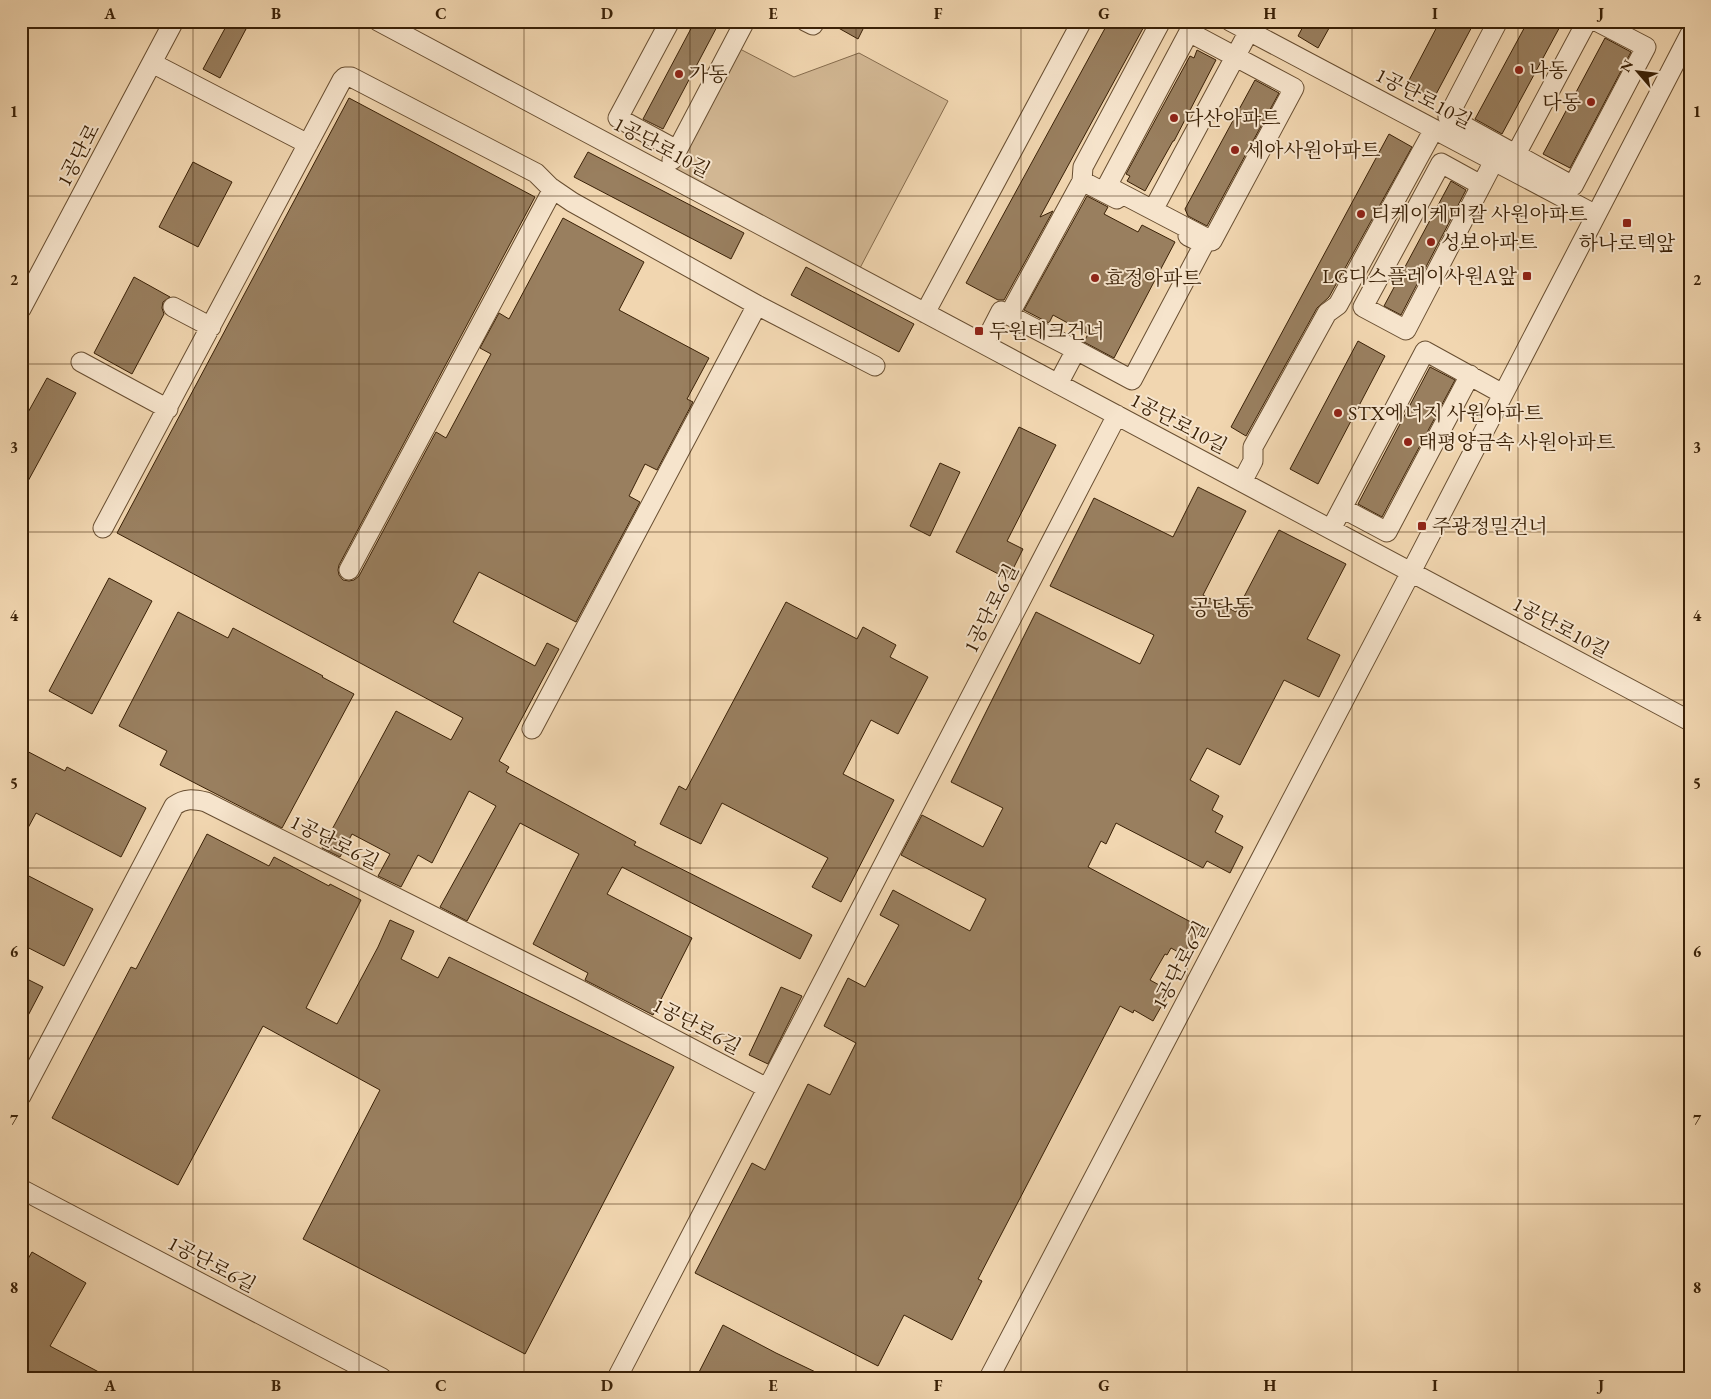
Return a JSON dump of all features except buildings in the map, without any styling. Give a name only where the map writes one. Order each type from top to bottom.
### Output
[{"type":"street","name":"1공단로","points":[[21,309],[174,21]]},
{"type":"street","name":"1공단로10길","points":[[378,21],[1690,721]]},
{"type":"street","points":[[670,21],[618,118],[673,158],[745,21]]},
{"type":"street","points":[[805,21],[813,25],[815,21]]},
{"type":"street","points":[[925,313],[1082,21]]},
{"type":"street","points":[[1010,315],[1082,181],[1083,167],[1161,21]]},
{"type":"street","name":"1공단로10길","points":[[1230,21],[1596,215]]},
{"type":"street","points":[[1498,21],[1448,117],[1573,186],[1646,47],[1596,21]]},
{"type":"street","points":[[1516,154],[1587,21]]},
{"type":"street","points":[[1153,210],[1249,31]]},
{"type":"street","points":[[1189,32],[1294,88],[1212,241],[1153,210],[1107,186],[1189,32]]},
{"type":"street","points":[[1411,572],[1690,34]]},
{"type":"street","points":[[152,63],[308,144]]},
{"type":"street","points":[[103,528],[345,77],[351,77],[536,173],[553,190],[572,202],[757,305],[875,366]]},
{"type":"street","points":[[1242,482],[1253,461],[1253,448],[1327,313],[1338,305],[1434,129]]},
{"type":"street","points":[[1481,185],[1440,163],[1363,308],[1406,330],[1494,161]]},
{"type":"street","points":[[984,344],[1001,311],[1132,380],[1204,244],[1082,181]]},
{"type":"street","points":[[349,570],[553,190]]},
{"type":"street","points":[[532,729],[757,305]]},
{"type":"street","points":[[173,307],[211,326]]},
{"type":"street","points":[[1058,384],[1076,350]]},
{"type":"street","points":[[1331,529],[1425,351],[1504,394]]},
{"type":"street","points":[[80,362],[168,409]]},
{"type":"street","points":[[1342,508],[1387,532],[1470,374]]},
{"type":"street","name":"1공단로6길","points":[[617,1378],[1116,415]]},
{"type":"street","name":"1공단로6길","points":[[989,1378],[1411,572]]},
{"type":"street","name":"1공단로6길","points":[[21,1096],[174,806],[183,800],[193,799],[206,802],[569,984],[767,1088]]},
{"type":"street","name":"1공단로6길","points":[[21,1189],[382,1378]]},
{"type":"shaded area","points":[[740,49],[794,77],[859,53],[948,101],[860,268],[675,170]]},
{"type":"place","name":"나동","points":[[1519,70]]},
{"type":"place","name":"가동","points":[[679,74]]},
{"type":"place","name":"다동","points":[[1591,102]]},
{"type":"place","name":"다산아파트","points":[[1174,118]]},
{"type":"place","name":"세아사원아파트","points":[[1235,150]]},
{"type":"place","name":"티케이케미칼 사원아파트","points":[[1361,214]]},
{"type":"place","name":"하나로텍앞","points":[[1627,223]]},
{"type":"place","name":"성보아파트","points":[[1431,242]]},
{"type":"place","name":"LG디스플레이사원A앞","points":[[1527,276]]},
{"type":"place","name":"효정아파트","points":[[1095,278]]},
{"type":"place","name":"두원테크건너","points":[[979,331]]},
{"type":"place","name":"STX에너지 사원아파트","points":[[1338,413]]},
{"type":"place","name":"태평양금속 사원아파트","points":[[1408,442]]},
{"type":"place","name":"주광정밀건너","points":[[1422,526]]},
{"type":"district","name":"공단동","points":[[1222,607]]}]
